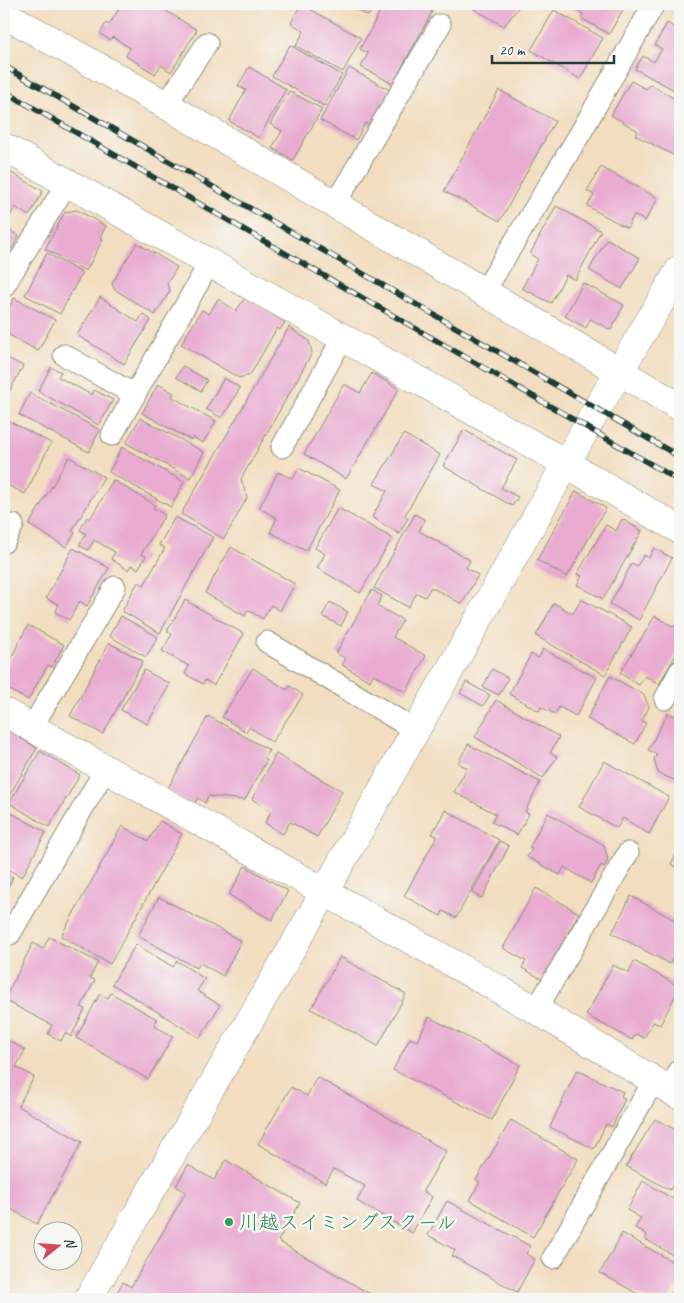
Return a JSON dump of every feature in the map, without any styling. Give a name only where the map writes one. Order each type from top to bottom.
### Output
[{"type":"street","points":[[4,14],[166,105],[680,407]]},
{"type":"street","points":[[4,147],[567,464],[680,530]]},
{"type":"street","points":[[88,1299],[324,893],[415,730],[680,269]]},
{"type":"street","points":[[4,712],[324,893],[671,1084]]},
{"type":"lane","points":[[484,292],[654,4]]},
{"type":"lane","points":[[335,204],[440,25]]},
{"type":"lane","points":[[166,105],[207,43]]},
{"type":"lane","points":[[4,286],[68,183]]},
{"type":"lane","points":[[112,435],[210,262]]},
{"type":"lane","points":[[282,447],[342,339]]},
{"type":"lane","points":[[64,355],[135,395]]},
{"type":"lane","points":[[32,727],[115,587]]},
{"type":"lane","points":[[267,642],[415,730]]},
{"type":"lane","points":[[665,699],[680,671]]},
{"type":"lane","points":[[10,934],[106,768]]},
{"type":"lane","points":[[536,1010],[628,853]]},
{"type":"lane","points":[[553,1258],[671,1084]]},
{"type":"building","points":[[122,4],[155,4],[197,30],[171,72],[161,65],[155,74],[126,56],[130,48],[113,37],[110,40],[100,34],[106,23],[109,25]]},
{"type":"building","points":[[301,4],[361,38],[343,72],[296,46],[304,31],[291,23]]},
{"type":"building","points":[[346,4],[376,4],[368,16]]},
{"type":"building","points":[[384,4],[394,9],[397,4],[417,4],[432,12],[393,84],[361,67],[368,53],[360,49]]},
{"type":"building","points":[[474,4],[521,4],[504,26],[472,8]]},
{"type":"building","points":[[567,4],[626,4],[609,34],[581,18],[583,14]]},
{"type":"building","points":[[554,10],[603,38],[580,79],[531,50]]},
{"type":"building","points":[[667,23],[680,31],[680,93],[635,69],[643,56],[654,62],[662,49],[655,45]]},
{"type":"building","points":[[290,45],[342,75],[324,106],[272,76]]},
{"type":"building","points":[[249,67],[286,89],[259,138],[229,121],[246,90],[238,86]]},
{"type":"building","points":[[349,68],[390,90],[371,126],[365,123],[356,140],[320,120]]},
{"type":"building","points":[[631,81],[646,89],[650,84],[680,102],[680,152],[677,157],[635,135],[638,131],[611,115]]},
{"type":"building","points":[[499,90],[555,121],[500,221],[444,191]]},
{"type":"building","points":[[289,91],[322,109],[293,160],[272,148],[282,131],[270,124]]},
{"type":"building","points":[[601,167],[658,198],[645,221],[634,215],[627,228],[587,206],[594,195],[587,191]]},
{"type":"building","points":[[6,170],[43,191],[29,216],[15,207],[6,224],[4,223],[4,174]]},
{"type":"building","points":[[556,206],[601,231],[575,280],[566,275],[551,303],[522,288],[538,259],[530,254]]},
{"type":"building","points":[[77,210],[106,226],[100,237],[103,239],[86,271],[45,249],[65,212]]},
{"type":"building","points":[[4,227],[19,236],[4,262]]},
{"type":"building","points":[[607,239],[640,258],[622,289],[589,270]]},
{"type":"building","points":[[137,243],[177,267],[167,284],[170,291],[155,315],[114,289],[112,283]]},
{"type":"building","points":[[47,253],[82,273],[60,314],[25,295]]},
{"type":"building","points":[[583,283],[624,305],[611,330],[590,319],[586,328],[565,316]]},
{"type":"building","points":[[100,297],[138,322],[143,314],[151,320],[124,364],[77,335]]},
{"type":"building","points":[[14,298],[55,320],[38,351],[4,332],[4,318]]},
{"type":"building","points":[[245,298],[285,322],[280,330],[277,328],[250,375],[239,378],[181,344],[202,310],[209,314],[218,299],[236,311]]},
{"type":"building","points":[[289,327],[309,341],[312,353],[241,479],[247,498],[224,539],[181,514]]},
{"type":"building","points":[[4,356],[23,366],[7,396],[4,394]]},
{"type":"building","points":[[183,366],[207,380],[201,391],[176,377]]},
{"type":"building","points":[[51,367],[61,372],[58,377],[92,395],[94,390],[113,400],[99,425],[38,391]]},
{"type":"building","points":[[372,373],[399,389],[346,479],[304,454],[344,384],[360,393]]},
{"type":"building","points":[[224,378],[240,388],[222,418],[206,409]]},
{"type":"building","points":[[158,384],[174,393],[172,397],[216,421],[203,443],[192,437],[191,440],[142,413]]},
{"type":"building","points":[[30,393],[100,430],[89,452],[19,415]]},
{"type":"building","points":[[140,418],[204,452],[190,478],[126,443]]},
{"type":"building","points":[[5,419],[51,443],[25,494],[4,483]]},
{"type":"building","points":[[464,430],[517,460],[501,488],[518,497],[512,506],[443,466]]},
{"type":"building","points":[[404,434],[440,455],[405,515],[408,518],[399,534],[372,517],[387,491],[374,484]]},
{"type":"building","points":[[122,447],[184,482],[171,507],[109,472]]},
{"type":"building","points":[[69,457],[104,477],[72,531],[75,533],[66,547],[29,525]]},
{"type":"building","points":[[299,468],[340,490],[306,551],[270,532],[277,518],[259,508],[278,472],[293,479]]},
{"type":"building","points":[[113,480],[155,505],[153,508],[165,515],[141,554],[146,556],[138,569],[131,565],[128,570],[111,559],[115,552],[94,540],[88,550],[79,545],[86,534],[80,530],[87,517],[90,519]]},
{"type":"building","points":[[576,491],[606,508],[567,577],[537,560]]},
{"type":"building","points":[[338,508],[392,538],[360,593],[317,568],[325,554],[315,548]]},
{"type":"building","points":[[415,514],[425,520],[419,531],[470,560],[466,568],[478,575],[462,604],[431,587],[425,597],[417,593],[408,607],[374,588]]},
{"type":"building","points":[[175,517],[213,537],[160,633],[122,611],[138,582],[144,585],[165,548],[159,545]]},
{"type":"building","points":[[622,519],[642,531],[603,599],[577,585],[582,576],[577,574],[606,525],[616,531]]},
{"type":"building","points":[[231,547],[295,584],[280,611],[271,605],[263,619],[248,610],[245,616],[205,593]]},
{"type":"building","points":[[73,548],[109,568],[87,606],[80,601],[69,620],[55,612],[59,605],[46,598]]},
{"type":"building","points":[[654,548],[672,558],[639,620],[610,604],[632,563],[637,566],[644,555],[649,558]]},
{"type":"building","points":[[372,590],[382,596],[377,606],[403,620],[393,637],[426,656],[406,692],[373,674],[370,681],[342,665],[346,659],[336,653]]},
{"type":"building","points":[[581,599],[632,627],[605,675],[536,636],[554,603],[573,614]]},
{"type":"building","points":[[185,600],[244,634],[214,685],[205,680],[203,684],[185,674],[189,666],[162,651],[172,634],[167,631]]},
{"type":"building","points":[[330,602],[348,612],[341,626],[322,616]]},
{"type":"building","points":[[121,616],[158,637],[146,657],[109,636]]},
{"type":"building","points":[[655,616],[674,627],[676,624],[680,627],[680,648],[659,684],[645,676],[639,685],[620,673]]},
{"type":"building","points":[[28,625],[64,645],[52,667],[48,665],[28,700],[4,687],[4,672]]},
{"type":"building","points":[[109,643],[143,661],[103,734],[70,716]]},
{"type":"building","points":[[543,649],[597,678],[576,716],[559,707],[555,714],[541,707],[539,711],[509,694],[531,654],[539,658]]},
{"type":"building","points":[[253,668],[287,690],[290,686],[303,695],[272,742],[249,727],[246,732],[222,717]]},
{"type":"building","points":[[492,669],[508,678],[499,695],[483,687]]},
{"type":"building","points":[[144,670],[170,684],[147,724],[121,710]]},
{"type":"building","points":[[610,676],[644,695],[649,707],[642,721],[646,723],[635,744],[587,719]]},
{"type":"building","points":[[466,682],[490,695],[483,706],[460,693]]},
{"type":"building","points":[[496,700],[559,737],[550,753],[557,757],[543,778],[475,737]]},
{"type":"building","points":[[668,713],[680,719],[680,773],[676,781],[658,773],[654,759],[657,754],[648,750]]},
{"type":"building","points":[[208,716],[269,750],[264,758],[267,760],[245,800],[208,796],[205,803],[198,798],[193,805],[167,790]]},
{"type":"building","points":[[4,728],[37,748],[7,799],[4,797]]},
{"type":"building","points":[[468,744],[540,782],[525,812],[529,814],[517,835],[492,822],[496,814],[454,792],[467,768],[458,763]]},
{"type":"building","points":[[40,751],[80,775],[49,827],[9,803]]},
{"type":"building","points":[[276,754],[342,791],[317,837],[290,822],[283,834],[265,823],[271,811],[252,799]]},
{"type":"building","points":[[604,761],[669,797],[649,834],[623,818],[617,828],[579,807]]},
{"type":"building","points":[[4,809],[46,832],[22,877],[4,867]]},
{"type":"building","points":[[445,810],[499,840],[456,918],[443,911],[441,916],[404,896],[437,836],[432,834]]},
{"type":"building","points":[[548,813],[604,845],[608,860],[604,867],[601,865],[591,883],[564,867],[560,875],[527,857],[532,849],[529,848]]},
{"type":"building","points":[[160,821],[182,834],[110,964],[61,936],[122,826],[148,841]]},
{"type":"building","points":[[500,841],[509,846],[482,898],[472,893]]},
{"type":"building","points":[[680,847],[680,869],[671,864]]},
{"type":"building","points":[[245,866],[288,891],[272,920],[229,895]]},
{"type":"building","points":[[4,872],[13,877],[4,895]]},
{"type":"building","points":[[536,888],[579,913],[542,979],[522,968],[526,961],[503,948]]},
{"type":"building","points":[[631,896],[680,923],[680,944],[670,964],[612,933]]},
{"type":"building","points":[[159,897],[241,941],[223,976],[200,963],[197,968],[138,936]]},
{"type":"building","points":[[49,937],[98,962],[90,978],[95,980],[81,1007],[85,1009],[71,1037],[65,1033],[61,1041],[48,1034],[52,1025],[4,1000],[33,943],[43,949]]},
{"type":"building","points":[[136,944],[173,967],[177,961],[205,979],[197,991],[220,1005],[200,1038],[112,984]]},
{"type":"building","points":[[340,957],[406,994],[378,1046],[311,1009]]},
{"type":"building","points":[[634,961],[680,987],[660,1025],[653,1022],[644,1038],[636,1034],[632,1040],[586,1015],[613,965],[629,973]]},
{"type":"building","points":[[111,993],[157,1019],[154,1026],[173,1036],[148,1079],[76,1038],[100,994],[108,998]]},
{"type":"building","points":[[429,1017],[520,1065],[492,1120],[393,1070],[410,1038],[417,1041]]},
{"type":"building","points":[[4,1038],[25,1050],[16,1067],[34,1077],[18,1106],[82,1142],[39,1220],[32,1221],[4,1205]]},
{"type":"building","points":[[577,1070],[623,1092],[621,1097],[625,1099],[612,1127],[606,1124],[594,1149],[550,1127]]},
{"type":"building","points":[[317,1077],[446,1151],[423,1191],[432,1197],[412,1233],[357,1201],[365,1186],[334,1169],[325,1183],[258,1144],[291,1087],[307,1096]]},
{"type":"building","points":[[655,1119],[678,1131],[680,1127],[680,1188],[673,1184],[670,1190],[626,1166]]},
{"type":"building","points":[[511,1120],[578,1159],[533,1237],[470,1200],[480,1182],[476,1180]]},
{"type":"building","name":"川越スイミングスクール","points":[[226,1160],[300,1203],[278,1241],[379,1299],[113,1299],[123,1282],[131,1287],[186,1192],[176,1186],[188,1165],[214,1180]]},
{"type":"building","points":[[643,1181],[680,1203],[680,1259],[645,1239],[647,1235],[635,1228],[641,1218],[627,1210]]},
{"type":"building","points":[[447,1201],[530,1246],[526,1254],[535,1259],[517,1292],[452,1256],[455,1250],[428,1235]]},
{"type":"building","points":[[622,1233],[680,1266],[680,1290],[675,1287],[669,1299],[647,1299],[600,1273]]},
{"type":"railway","points":[[4,66],[680,457]]},
{"type":"railway","points":[[4,91],[680,481]]},
{"type":"place","name":"川越スイミングスクール","points":[[229,1222]]}]
